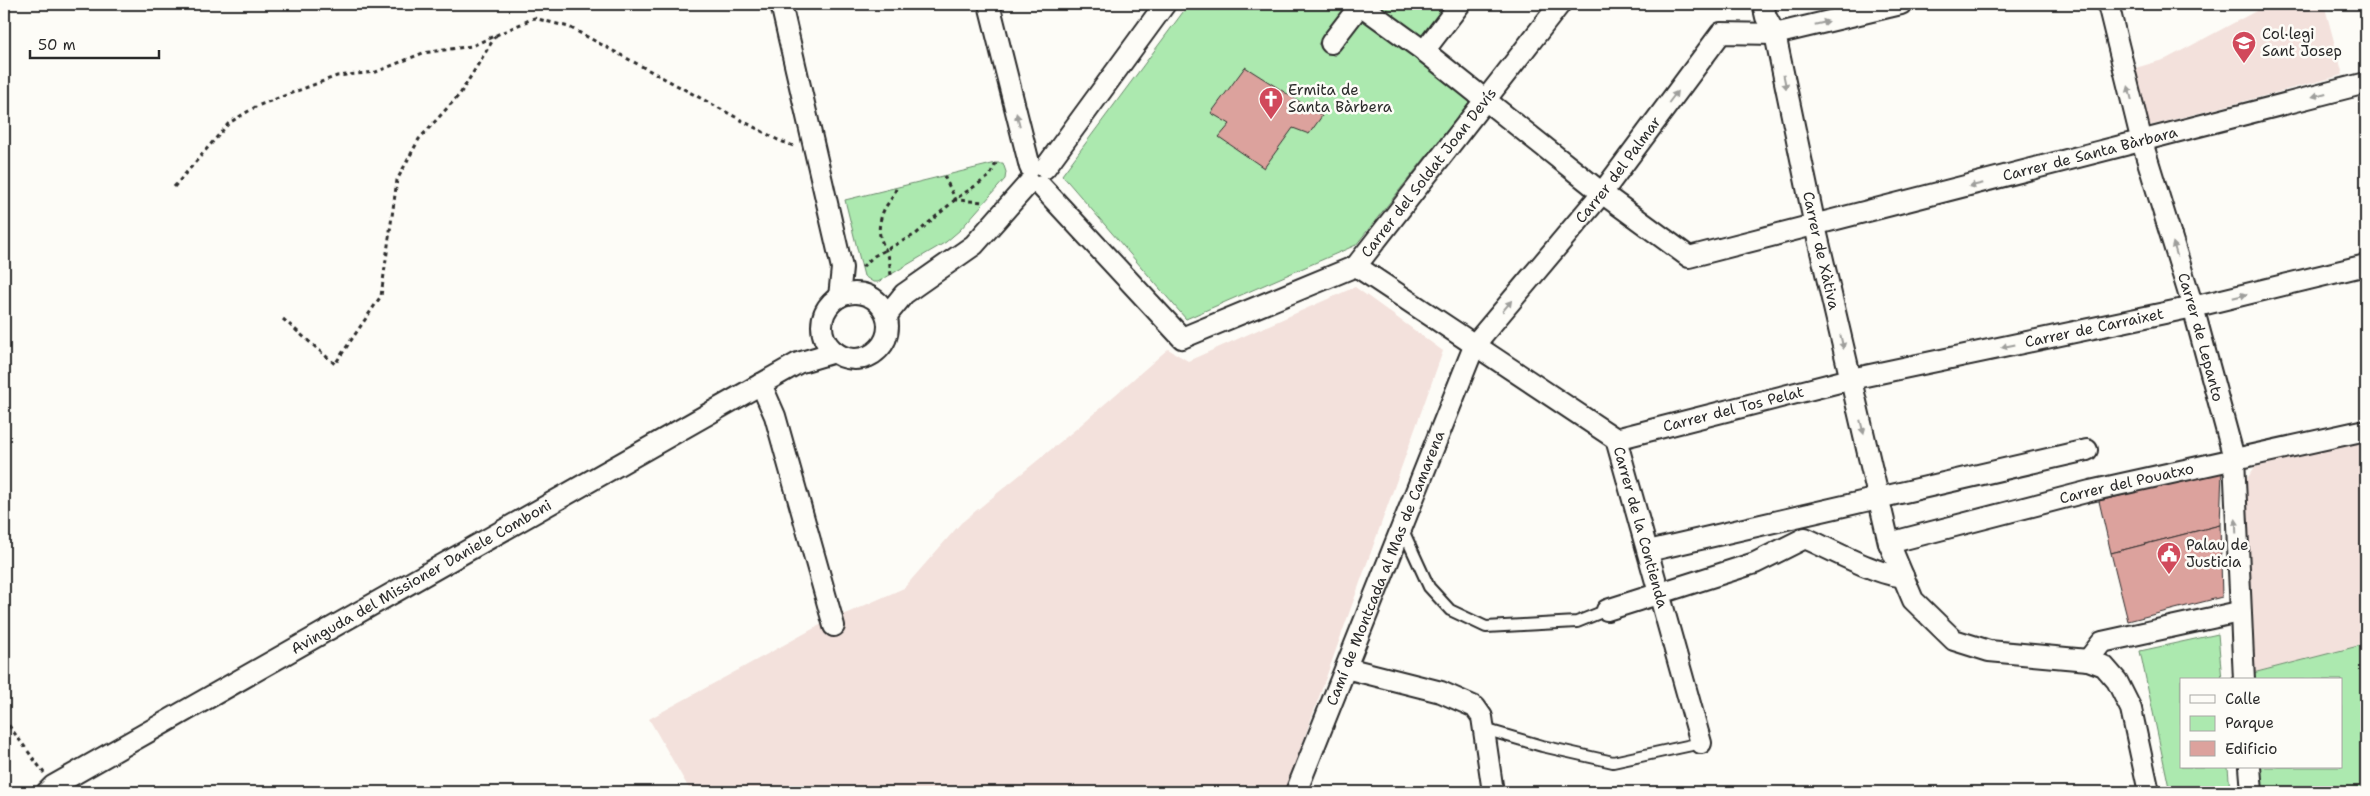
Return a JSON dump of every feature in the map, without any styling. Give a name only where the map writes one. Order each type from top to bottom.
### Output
[{"type":"street","points":[[781,4],[842,268],[858,296],[887,315]]},
{"type":"street","points":[[989,4],[1036,176]]},
{"type":"street","points":[[904,294],[858,296],[828,308],[822,324],[825,340],[835,352],[844,358],[855,360],[875,354],[887,336],[887,315],[904,294],[974,245],[1036,176],[1165,4]]},
{"type":"street","points":[[1331,43],[1360,4],[1424,51],[1602,193]]},
{"type":"street","points":[[1424,51],[1460,4]]},
{"type":"street","name":"Carrer del Soldat Joan Devís","points":[[1036,176],[1182,338],[1356,266],[1560,4]]},
{"type":"street","name":"Carrer de Xàtiva","points":[[1764,4],[1766,17],[1775,34],[1815,226],[1889,543],[1913,600],[1954,640],[1989,651],[2088,660]]},
{"type":"street","points":[[1775,34],[1901,4]]},
{"type":"street","name":"Carrer de Lepanto","points":[[2108,4],[2142,142],[2193,307],[2234,458],[2239,612],[2244,678]]},
{"type":"street","name":"Carrer del Palmar","points":[[1475,344],[1602,193],[1721,33],[1775,34]]},
{"type":"street","name":"Carrer de Santa Bàrbara","points":[[1602,193],[1689,257],[2366,83]]},
{"type":"street","name":"Carrer de Carraixet","points":[[1850,379],[2193,307],[2366,265]]},
{"type":"street","name":"Carrer de la Contienda","points":[[1356,266],[1616,439],[1702,743]]},
{"type":"street","name":"Avinguda del Missioner Daniele Comboni","points":[[798,363],[815,343],[822,324]]},
{"type":"street","name":"Camí de Montcada al Mas de Camarena","points":[[1296,792],[1475,344]]},
{"type":"street","name":"Avinguda del Missioner Daniele Comboni","points":[[50,789],[798,363],[835,352]]},
{"type":"street","name":"Carrer del Tos Pelat","points":[[1616,439],[1850,379]]},
{"type":"street","points":[[761,384],[778,426],[834,626]]},
{"type":"street","name":"Carrer del Pouatxo","points":[[1889,543],[2090,491],[2366,430]]},
{"type":"street","points":[[1648,552],[2087,450]]},
{"type":"street","points":[[1607,610],[1755,563],[1805,538],[1881,571],[1896,576],[1903,576]]},
{"type":"street","points":[[2149,792],[2131,709],[2117,681],[2104,666],[2088,660],[2102,642],[2239,612]]},
{"type":"street","points":[[1346,668],[1441,692],[1476,707],[1482,717],[1493,792]]},
{"type":"street","points":[[2250,768],[2252,792]]},
{"type":"lane","points":[[1402,528],[1429,587],[1450,610],[1486,628],[1577,622],[1607,610]]},
{"type":"lane","points":[[1484,729],[1542,746],[1614,762],[1702,743]]},
{"type":"path","points":[[174,187],[229,123],[257,106],[337,76],[376,72],[423,53],[472,46],[534,18],[568,27],[778,140],[797,148],[818,166]]},
{"type":"path","points":[[283,319],[336,364],[381,296],[397,180],[419,139],[460,94],[496,35]]},
{"type":"path","points":[[862,267],[874,256],[916,234],[956,200],[990,176],[996,163]]},
{"type":"path","points":[[944,176],[956,200]]},
{"type":"path","points":[[891,275],[888,255],[884,251],[880,237],[881,219],[885,207],[894,196],[896,188]]},
{"type":"path","points":[[956,200],[985,202]]},
{"type":"path","points":[[4,719],[50,789]]},
{"type":"shaded area","name":"Col·legi Sant Josep","points":[[2255,4],[2324,4],[2343,75],[2149,126],[2132,69],[2166,59],[2256,11]]},
{"type":"shaded area","points":[[1355,287],[1443,351],[1285,792],[691,792],[649,719],[820,625],[904,588],[961,523],[1076,429],[1168,349],[1188,361]]},
{"type":"shaded area","points":[[2366,441],[2366,644],[2253,673],[2243,484],[2255,467]]},
{"type":"green space","points":[[1189,4],[1342,4],[1345,6],[1318,44],[1334,56],[1363,18],[1470,101],[1356,245],[1186,319],[1062,175]]},
{"type":"green space","points":[[1376,4],[1450,4],[1421,41],[1374,6]]},
{"type":"green space","points":[[996,163],[1003,163],[1006,172],[1005,179],[960,230],[946,242],[878,282],[873,282],[864,276],[845,200]]},
{"type":"green space","points":[[2218,634],[2222,678],[2180,678],[2180,768],[2228,768],[2230,792],[2170,792],[2140,651]]},
{"type":"green space","points":[[2366,644],[2366,788],[2349,792],[2259,792],[2258,768],[2342,768],[2342,678],[2254,678],[2253,673]]},
{"type":"building","name":"Ermita de Santa Bàrbera","points":[[1245,67],[1322,116],[1309,134],[1293,128],[1264,168],[1219,137],[1230,124],[1211,113]]},
{"type":"building","name":"Palau de Justicia","points":[[2222,471],[2220,525],[2111,553],[2099,501]]},
{"type":"building","name":"Palau de Justicia","points":[[2220,525],[2222,597],[2128,621],[2111,553]]},
{"type":"place","name":"Col·legi Sant Josep","points":[[2244,64]]},
{"type":"place","name":"Ermita de Santa Bàrbera","points":[[1271,120]]},
{"type":"place","name":"Palau de Justicia","points":[[2169,575]]}]
